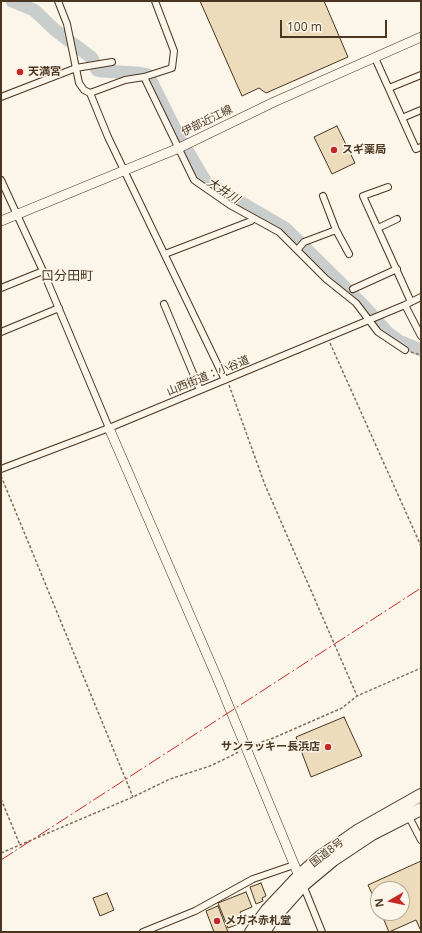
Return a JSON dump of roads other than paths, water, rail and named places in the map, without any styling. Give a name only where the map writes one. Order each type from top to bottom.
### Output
[{"type":"highway","name":"国道8号","points":[[251,932],[267,910],[298,875],[320,857],[384,815],[421,795]]},
{"type":"highway","name":"国道8号","points":[[264,932],[298,875],[343,853],[372,834],[421,809]]},
{"type":"street","points":[[58,1],[66,24],[79,83],[84,90],[90,92],[125,80],[144,77],[172,68],[174,50],[155,1]]},
{"type":"street","name":"伊部近江線","points":[[1,222],[179,148],[274,102],[421,37]]},
{"type":"street","points":[[375,58],[416,149],[421,147]]},
{"type":"street","points":[[1,97],[76,68],[112,62]]},
{"type":"street","points":[[389,88],[421,74]]},
{"type":"street","points":[[144,77],[194,180],[230,205],[279,232],[298,249],[326,279],[356,303],[378,332],[405,350]]},
{"type":"street","points":[[90,92],[108,137],[226,379]]},
{"type":"street","points":[[402,118],[421,110]]},
{"type":"street","points":[[1,180],[44,271],[109,428],[218,680],[322,932]]},
{"type":"street","points":[[388,187],[363,196],[411,302]]},
{"type":"street","points":[[323,196],[336,230],[349,254]]},
{"type":"street","points":[[165,254],[251,221],[253,218]]},
{"type":"street","points":[[378,228],[397,219]]},
{"type":"street","points":[[298,249],[304,242],[336,230]]},
{"type":"street","points":[[353,289],[397,269]]},
{"type":"street","points":[[1,288],[44,271]]},
{"type":"street","name":"山西街道：小谷道","points":[[1,469],[109,428],[421,297]]},
{"type":"street","points":[[164,304],[200,390]]},
{"type":"street","points":[[405,305],[421,336]]},
{"type":"street","points":[[1,332],[59,308]]},
{"type":"street","points":[[408,815],[421,840]]},
{"type":"street","points":[[143,932],[195,911],[253,879],[298,875]]},
{"type":"waterway","name":"大井川","points":[[12,1],[34,10],[55,30],[92,58],[97,70],[148,75],[178,135],[206,182],[285,228],[365,307],[388,333],[399,341],[421,350]]},
{"type":"place","name":"天満宮","points":[[20,72]]},
{"type":"place","name":"スギ薬局","points":[[334,150]]},
{"type":"place","name":"サンラッキー長浜店","points":[[328,747]]},
{"type":"place","name":"メガネ赤札堂","points":[[217,921]]},
{"type":"district","name":"口分田町","points":[[67,276]]}]
